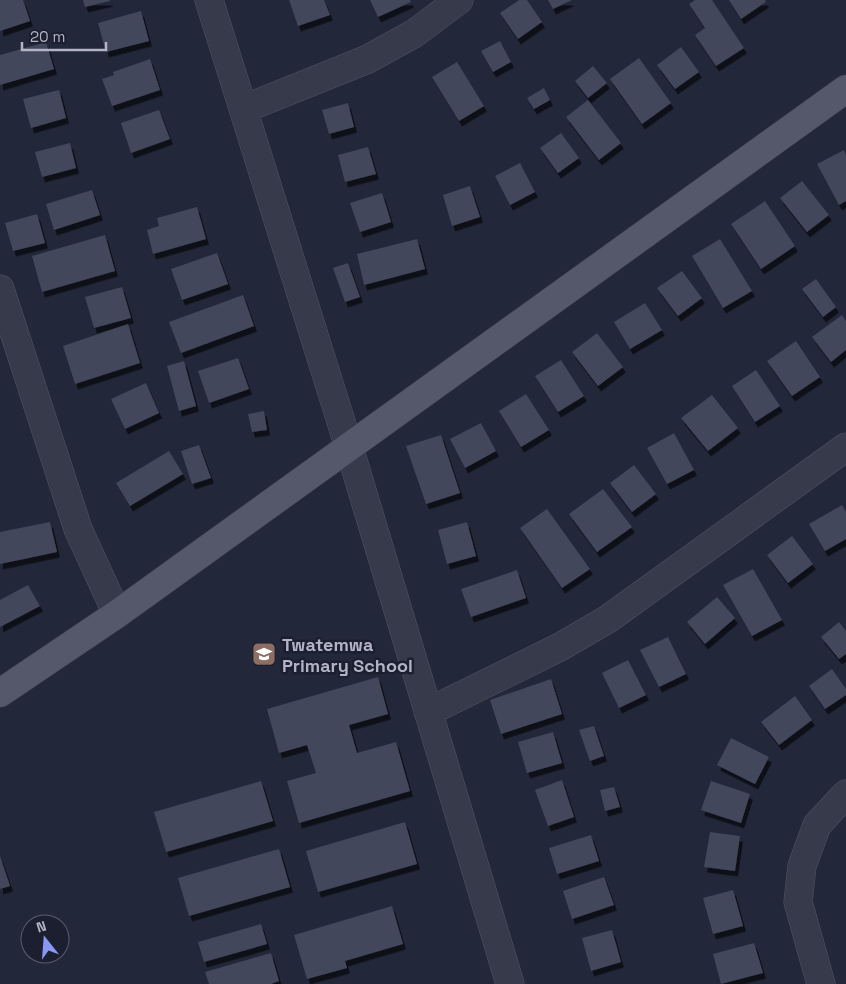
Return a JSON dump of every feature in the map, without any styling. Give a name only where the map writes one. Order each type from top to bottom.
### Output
[{"type":"main road","points":[[0,693],[117,614],[846,89]]},
{"type":"street","points":[[209,0],[349,447],[510,984]]},
{"type":"street","points":[[244,109],[368,59],[415,33],[459,0]]},
{"type":"street","points":[[0,289],[78,529],[117,614]]},
{"type":"street","points":[[428,712],[560,647],[608,619],[846,447]]},
{"type":"street","points":[[821,984],[798,902],[802,866],[817,825],[846,794]]},
{"type":"building","points":[[0,0],[23,0],[30,21],[0,31]]},
{"type":"building","points":[[83,0],[110,0],[110,1],[85,7]]},
{"type":"building","points":[[289,0],[324,0],[330,15],[298,26]]},
{"type":"building","points":[[370,0],[410,0],[411,2],[378,17]]},
{"type":"building","points":[[519,0],[527,0],[542,22],[518,39],[500,13]]},
{"type":"building","points":[[548,0],[572,0],[553,9]]},
{"type":"building","points":[[695,0],[712,0],[744,48],[716,66],[695,35],[705,28],[689,4]]},
{"type":"building","points":[[729,0],[765,0],[766,2],[741,19]]},
{"type":"building","points":[[141,11],[149,41],[106,52],[98,23]]},
{"type":"building","points":[[500,41],[511,62],[493,72],[481,51]]},
{"type":"building","points":[[46,42],[54,69],[0,85],[0,55]]},
{"type":"building","points":[[681,47],[699,72],[675,89],[657,65]]},
{"type":"building","points":[[639,58],[671,103],[642,124],[610,79]]},
{"type":"building","points":[[150,59],[160,90],[112,106],[102,79],[114,75],[113,72]]},
{"type":"building","points":[[457,62],[484,106],[459,121],[432,77]]},
{"type":"building","points":[[593,66],[607,83],[588,98],[575,81]]},
{"type":"building","points":[[544,88],[550,100],[534,109],[527,98]]},
{"type":"building","points":[[59,90],[66,118],[31,128],[23,99]]},
{"type":"building","points":[[588,100],[621,143],[599,160],[566,117]]},
{"type":"building","points":[[348,103],[354,127],[329,134],[322,110]]},
{"type":"building","points":[[159,110],[170,139],[131,153],[121,123]]},
{"type":"building","points":[[561,133],[579,158],[558,173],[540,148]]},
{"type":"building","points":[[70,143],[76,168],[42,177],[35,152]]},
{"type":"building","points":[[368,147],[376,174],[345,182],[338,155]]},
{"type":"building","points":[[844,150],[846,155],[846,201],[839,205],[817,164]]},
{"type":"building","points":[[520,163],[535,192],[510,205],[495,176]]},
{"type":"building","points":[[802,181],[829,215],[807,232],[780,198]]},
{"type":"building","points":[[470,186],[480,217],[452,226],[443,195]]},
{"type":"building","points":[[92,190],[100,215],[54,230],[46,204]]},
{"type":"building","points":[[382,193],[391,222],[360,232],[350,203]]},
{"type":"building","points":[[765,201],[795,246],[761,269],[731,224]]},
{"type":"building","points":[[197,207],[206,239],[153,254],[147,230],[159,226],[157,218]]},
{"type":"building","points":[[37,214],[45,243],[13,251],[5,223]]},
{"type":"building","points":[[105,235],[115,271],[42,292],[32,256]]},
{"type":"building","points":[[417,239],[425,269],[364,285],[357,254]]},
{"type":"building","points":[[720,239],[752,291],[723,308],[692,256]]},
{"type":"building","points":[[217,253],[228,284],[182,300],[171,269]]},
{"type":"building","points":[[348,263],[360,297],[345,302],[333,268]]},
{"type":"building","points":[[682,271],[702,298],[678,316],[657,288]]},
{"type":"building","points":[[816,279],[836,307],[823,317],[802,289]]},
{"type":"building","points":[[122,287],[131,318],[94,328],[85,297]]},
{"type":"building","points":[[243,295],[254,326],[181,353],[169,322]]},
{"type":"building","points":[[645,303],[662,330],[630,349],[614,322]]},
{"type":"building","points":[[842,315],[846,321],[846,350],[831,362],[812,337]]},
{"type":"building","points":[[128,324],[140,363],[75,384],[63,346]]},
{"type":"building","points":[[597,333],[623,367],[598,386],[572,352]]},
{"type":"building","points":[[796,341],[820,377],[792,396],[767,361]]},
{"type":"building","points":[[238,358],[249,389],[209,403],[198,371]]},
{"type":"building","points":[[561,360],[584,396],[558,412],[535,376]]},
{"type":"building","points":[[184,361],[196,406],[179,411],[167,366]]},
{"type":"building","points":[[756,370],[780,406],[755,422],[732,386]]},
{"type":"building","points":[[146,383],[159,413],[125,429],[111,399]]},
{"type":"building","points":[[526,394],[549,430],[521,447],[499,411]]},
{"type":"building","points":[[712,395],[738,428],[708,451],[681,418]]},
{"type":"building","points":[[264,411],[267,430],[252,432],[248,414]]},
{"type":"building","points":[[481,423],[496,451],[465,468],[450,439]]},
{"type":"building","points":[[674,433],[694,470],[667,484],[647,448]]},
{"type":"building","points":[[441,435],[460,493],[426,504],[406,446]]},
{"type":"building","points":[[199,445],[211,478],[192,484],[181,451]]},
{"type":"building","points":[[169,451],[183,474],[130,506],[116,483]]},
{"type":"building","points":[[634,465],[656,494],[632,512],[610,483]]},
{"type":"building","points":[[603,489],[632,527],[597,552],[569,514]]},
{"type":"building","points":[[842,505],[846,512],[846,539],[825,551],[809,524]]},
{"type":"building","points":[[547,509],[590,569],[562,588],[520,528]]},
{"type":"building","points":[[50,522],[57,552],[0,564],[0,532]]},
{"type":"building","points":[[467,522],[476,556],[447,564],[438,530]]},
{"type":"building","points":[[792,536],[813,564],[788,583],[767,555]]},
{"type":"building","points":[[753,569],[782,620],[752,636],[723,585]]},
{"type":"building","points":[[517,570],[526,598],[471,617],[461,589]]},
{"type":"building","points":[[28,585],[40,606],[0,627],[0,600]]},
{"type":"building","points":[[717,597],[735,618],[705,644],[687,622]]},
{"type":"building","points":[[839,622],[846,631],[846,654],[839,659],[821,637]]},
{"type":"building","points":[[668,637],[686,674],[659,687],[640,650]]},
{"type":"building","points":[[628,660],[646,695],[619,708],[602,673]]},
{"type":"building","points":[[832,669],[846,689],[846,695],[825,709],[809,686]]},
{"type":"building","points":[[378,677],[388,714],[349,725],[357,753],[396,742],[410,791],[299,823],[287,781],[316,773],[307,745],[279,753],[267,709]]},
{"type":"building","points":[[551,679],[562,714],[501,734],[490,700]]},
{"type":"building","points":[[795,696],[812,720],[779,745],[761,722]]},
{"type":"building","points":[[594,726],[604,756],[590,761],[579,730]]},
{"type":"building","points":[[553,732],[562,763],[527,773],[518,742]]},
{"type":"building","points":[[731,738],[769,757],[755,784],[717,765]]},
{"type":"building","points":[[562,780],[574,817],[548,826],[535,790]]},
{"type":"building","points":[[261,781],[273,821],[166,852],[154,812]]},
{"type":"building","points":[[711,781],[750,794],[741,823],[701,810]]},
{"type":"building","points":[[614,787],[620,807],[605,811],[600,790]]},
{"type":"building","points":[[405,822],[417,864],[318,892],[306,851]]},
{"type":"building","points":[[710,832],[740,836],[735,871],[704,867]]},
{"type":"building","points":[[591,835],[599,861],[557,874],[549,848]]},
{"type":"building","points":[[279,849],[290,887],[189,916],[178,878]]},
{"type":"building","points":[[0,856],[10,886],[0,889]]},
{"type":"building","points":[[604,877],[614,905],[572,919],[563,891]]},
{"type":"building","points":[[733,890],[743,926],[713,934],[703,898]]},
{"type":"building","points":[[392,906],[403,944],[345,961],[347,968],[307,979],[294,935]]},
{"type":"building","points":[[261,924],[267,944],[204,962],[198,942]]},
{"type":"building","points":[[612,930],[621,962],[591,971],[582,938]]},
{"type":"building","points":[[754,943],[763,973],[721,984],[713,954]]},
{"type":"building","points":[[271,953],[279,981],[271,984],[209,984],[205,972]]},
{"type":"place","name":"Twatemwa Primary School","points":[[264,654]]}]
